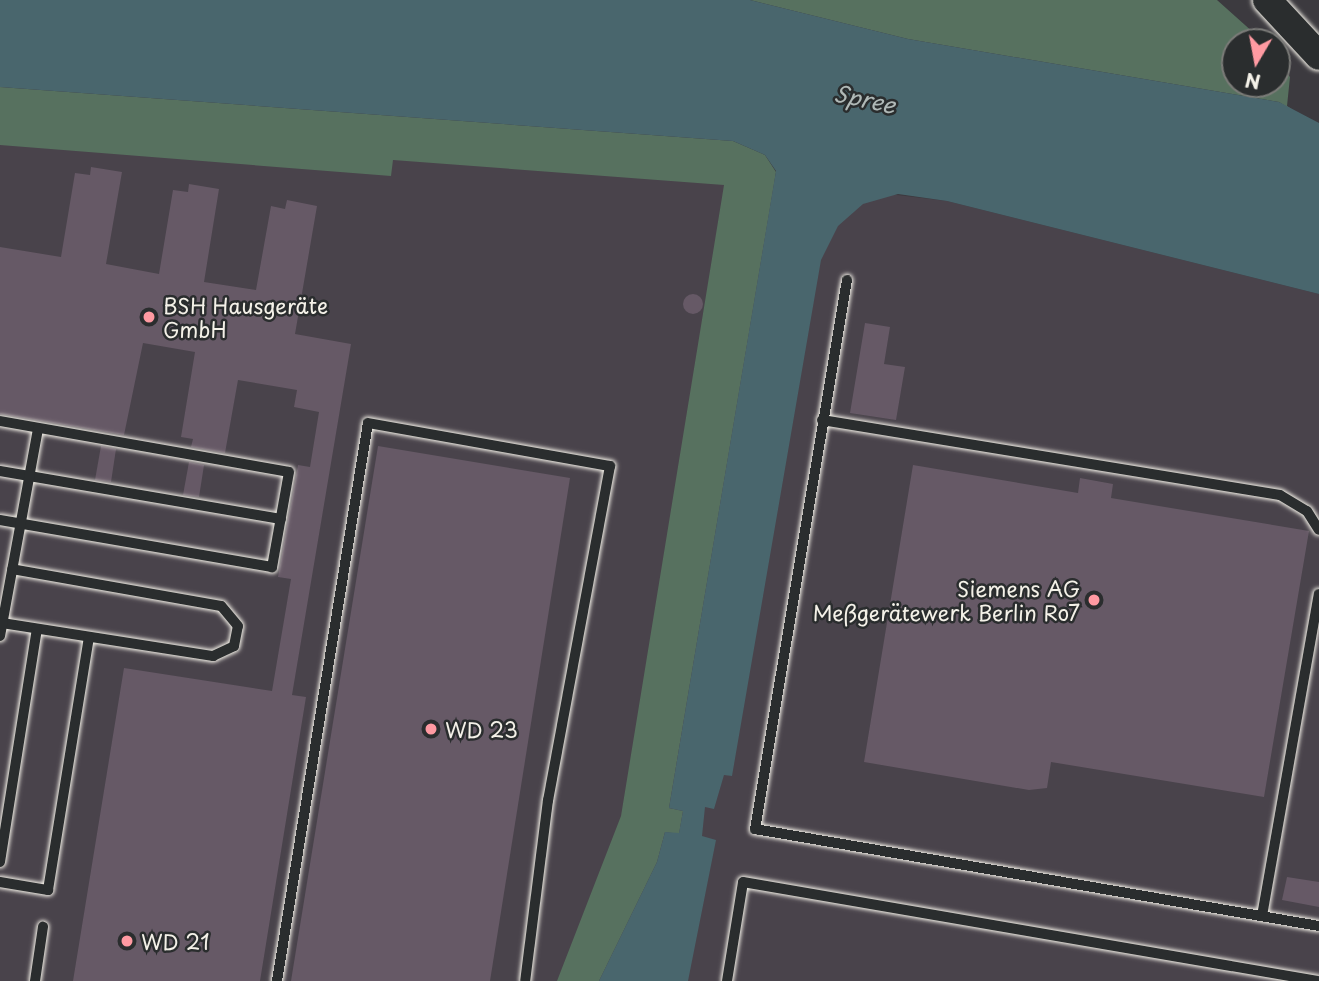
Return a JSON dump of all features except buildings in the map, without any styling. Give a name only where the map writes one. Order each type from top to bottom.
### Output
[{"type":"main road","points":[[1267,0],[1319,57]]},
{"type":"lane","points":[[847,280],[755,829],[1319,926]]},
{"type":"lane","points":[[822,419],[1280,495],[1307,511],[1319,530]]},
{"type":"lane","points":[[0,421],[289,472],[272,567],[0,520]]},
{"type":"lane","points":[[277,981],[368,423],[610,466],[548,800],[525,981]]},
{"type":"lane","points":[[0,636],[38,428]]},
{"type":"lane","points":[[0,471],[281,519]]},
{"type":"lane","points":[[2,623],[213,656],[234,646],[238,626],[221,606],[12,569]]},
{"type":"lane","points":[[1262,916],[1319,594]]},
{"type":"lane","points":[[0,862],[37,629]]},
{"type":"lane","points":[[0,882],[48,890],[89,637]]},
{"type":"lane","points":[[727,981],[743,882],[1318,981]]},
{"type":"lane","points":[[35,981],[43,927]]},
{"type":"shaded area","points":[[0,87],[947,201],[1319,294],[1319,981],[0,981]]},
{"type":"green space","points":[[750,0],[1217,0],[1248,28],[1221,28],[1221,92],[908,39]]},
{"type":"green space","points":[[0,87],[733,141],[765,155],[776,172],[669,808],[683,811],[679,834],[665,832],[657,862],[599,981],[557,981],[621,816],[724,185],[393,160],[391,176],[0,145]]},
{"type":"green space","points":[[1255,98],[1288,98],[1287,106],[1311,122],[1279,102]]},
{"type":"water","name":"Spree","points":[[0,0],[750,0],[908,39],[1221,92],[1221,98],[1255,98],[1279,102],[1319,123],[1319,294],[947,201],[898,194],[863,204],[838,226],[821,260],[732,776],[724,775],[714,809],[705,807],[702,836],[716,840],[688,981],[599,981],[657,862],[665,832],[679,833],[683,811],[669,808],[776,171],[765,155],[733,141],[0,87]]},
{"type":"place","name":"BSH Hausgeräte GmbH","points":[[149,317]]},
{"type":"place","name":"Siemens AG Meßgerätewerk Berlin Ro7","points":[[1094,600]]},
{"type":"place","name":"WD 23","points":[[431,729]]},
{"type":"place","name":"WD 21","points":[[127,941]]}]
